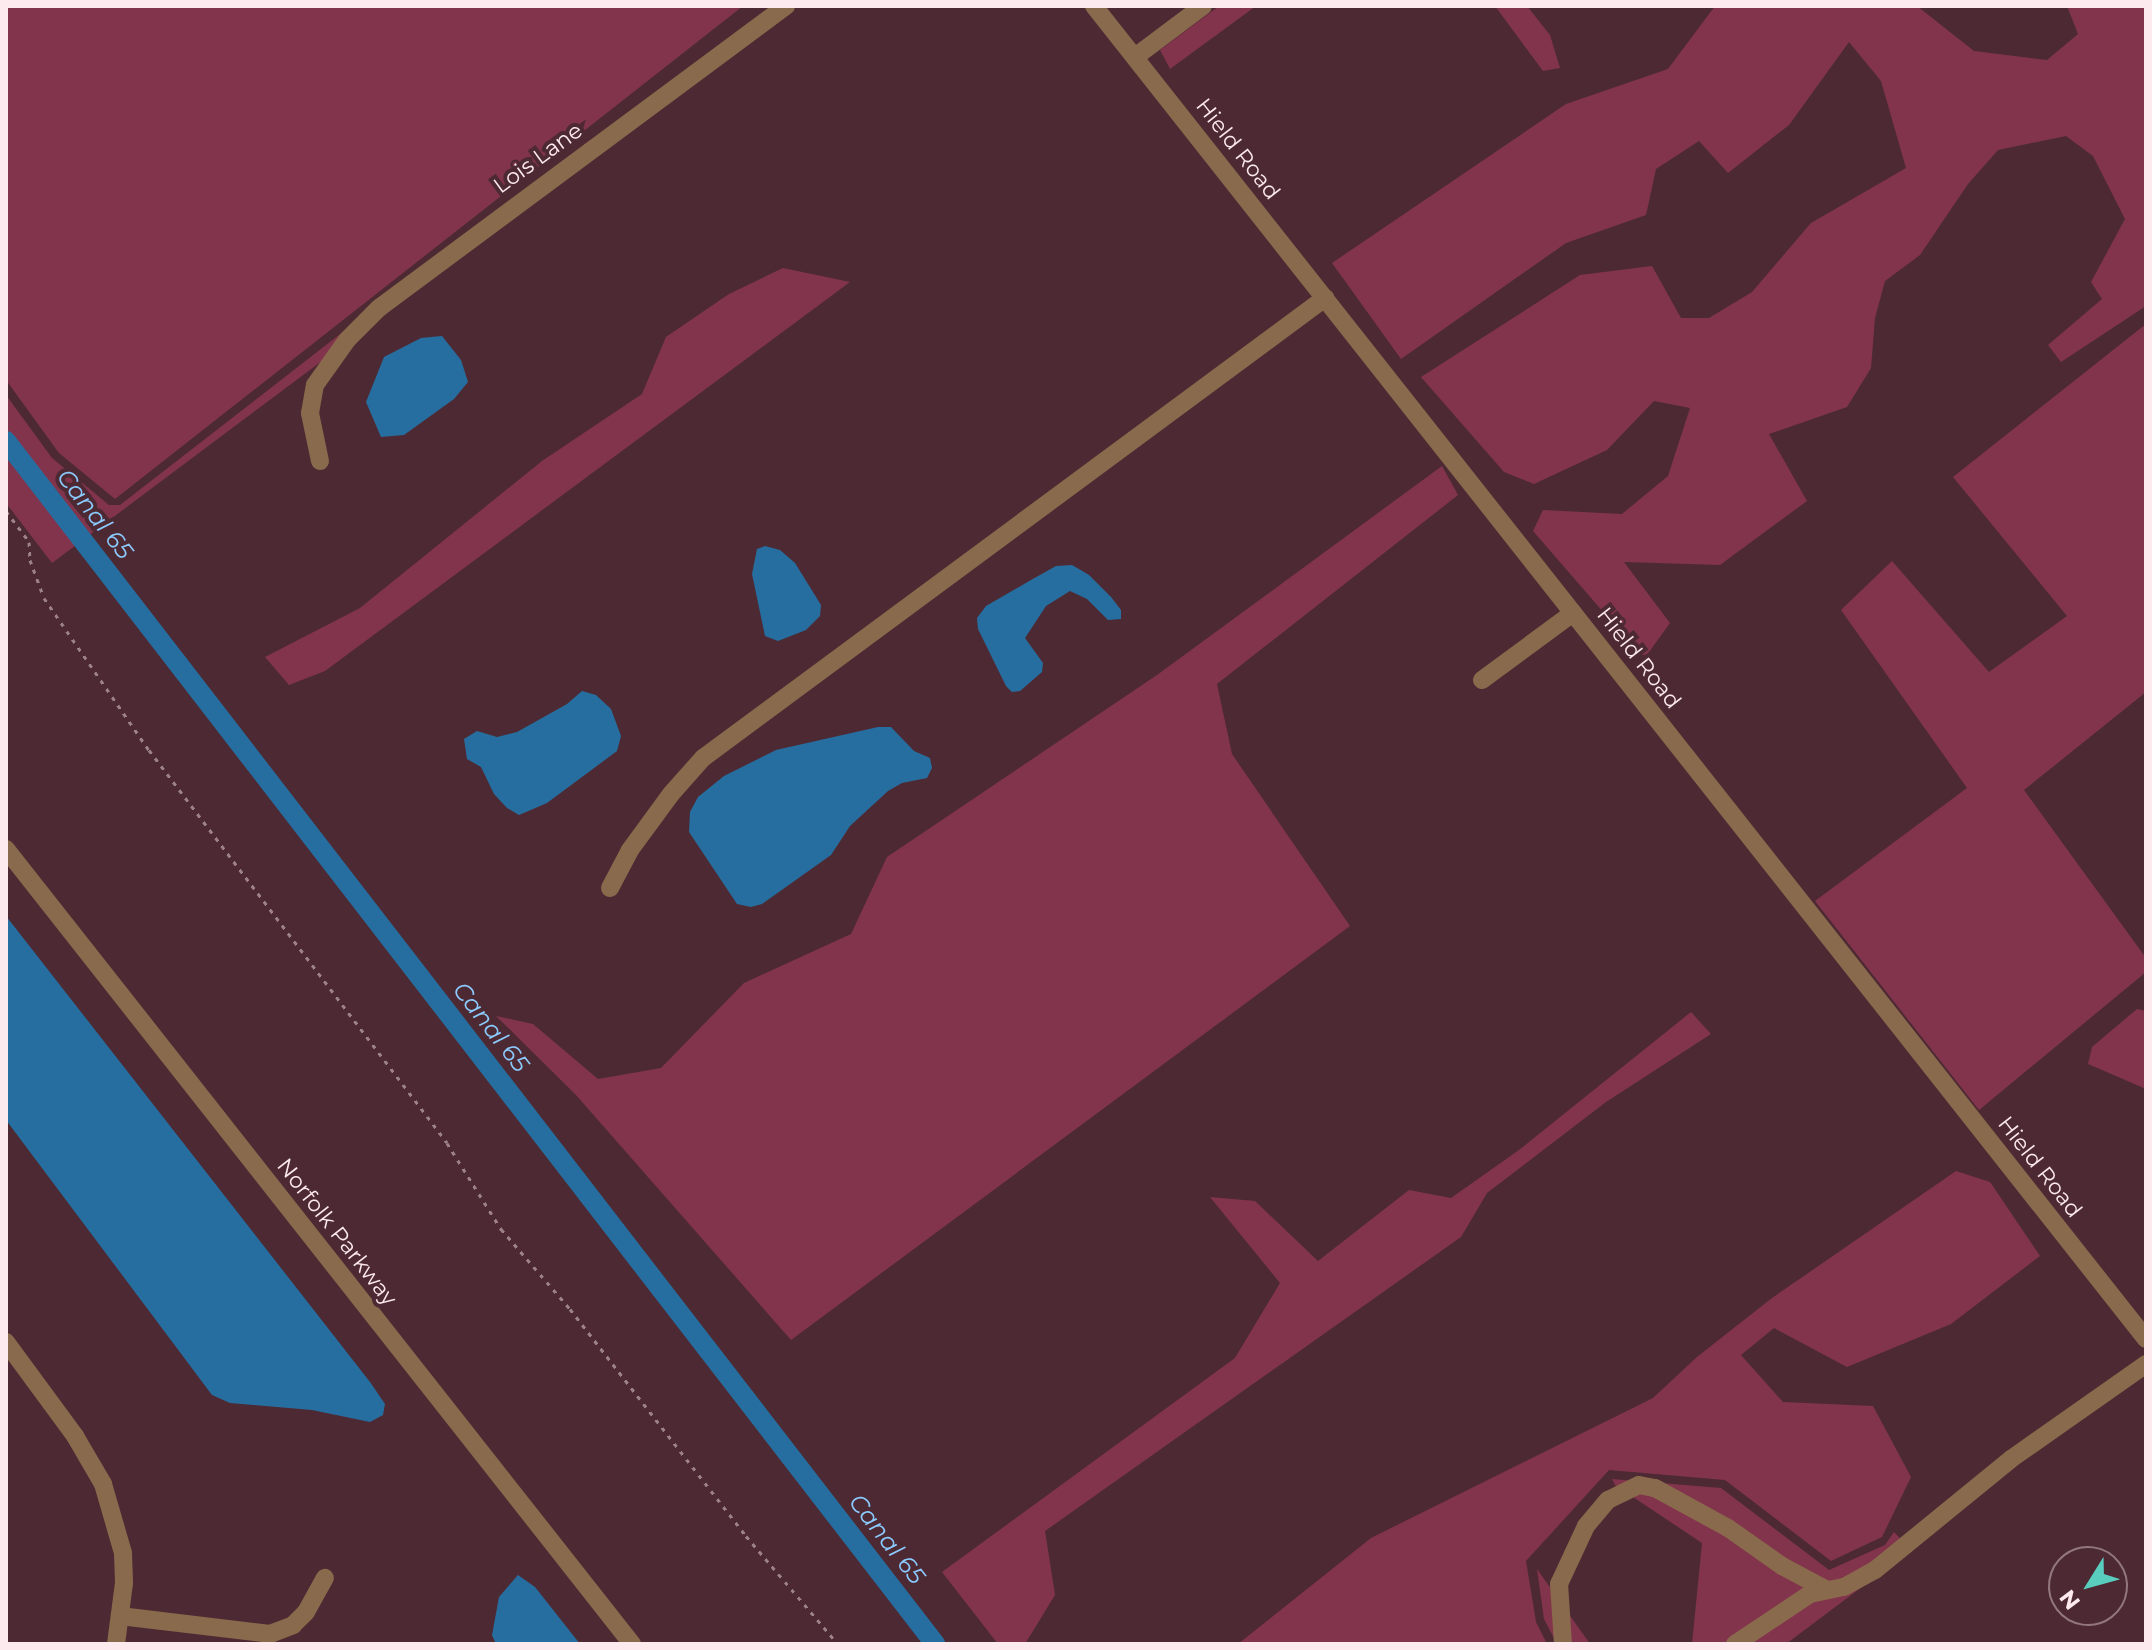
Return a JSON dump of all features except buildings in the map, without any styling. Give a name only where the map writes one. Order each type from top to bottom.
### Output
[{"type":"street","name":"Lois Lane","points":[[320,461],[310,413],[315,385],[379,308],[786,6]]},
{"type":"street","name":"Hield Road","points":[[1094,6],[2146,1339]]},
{"type":"street","points":[[1135,57],[1203,6]]},
{"type":"street","points":[[610,888],[630,850],[703,758],[1325,298]]},
{"type":"street","points":[[1482,680],[1573,613]]},
{"type":"street","name":"Norfolk Parkway","points":[[6,849],[632,1644]]},
{"type":"street","points":[[6,1342],[75,1436],[103,1484],[123,1553],[116,1644]]},
{"type":"street","points":[[1735,1644],[1810,1594],[1844,1587],[1875,1570],[2011,1459],[2146,1364]]},
{"type":"street","points":[[1563,1644],[1559,1584],[1586,1526],[1608,1500],[1639,1485],[1655,1488],[1728,1528],[1782,1566],[1827,1590]]},
{"type":"street","points":[[120,1616],[270,1634],[293,1625],[306,1612],[325,1578]]},
{"type":"path","points":[[6,511],[29,542],[30,560],[44,598],[158,763],[447,1143],[501,1229],[570,1309],[746,1536],[838,1644]]},
{"type":"shaded area","points":[[6,6],[743,6],[115,499],[59,453],[6,380]]},
{"type":"shaded area","points":[[1219,6],[1256,6],[1170,69],[1160,50]]},
{"type":"shaded area","points":[[1495,6],[1527,6],[1550,35],[1560,68],[1543,71]]},
{"type":"shaded area","points":[[1715,6],[1917,6],[1974,51],[2047,60],[2078,34],[2067,6],[2146,6],[2146,306],[2061,362],[2048,345],[2102,299],[2091,282],[2125,219],[2093,156],[2066,136],[1998,150],[1968,184],[1920,255],[1885,281],[1875,318],[1871,368],[1847,407],[1769,434],[1807,501],[1720,565],[1624,562],[1670,623],[1644,659],[1533,531],[1543,510],[1622,514],[1668,476],[1690,408],[1654,401],[1607,450],[1534,484],[1504,472],[1421,377],[1580,275],[1652,266],[1681,318],[1709,318],[1752,292],[1811,223],[1906,168],[1881,81],[1849,42],[1789,125],[1728,173],[1699,141],[1656,169],[1646,215],[1566,243],[1401,359],[1332,263],[1566,104],[1668,69]]},
{"type":"shaded area","points":[[590,140],[600,153],[52,563],[6,503],[6,395],[52,458],[109,505],[120,505]]},
{"type":"shaded area","points":[[783,268],[850,282],[325,671],[289,685],[265,657],[360,608],[542,461],[642,394],[666,337],[729,294]]},
{"type":"shaded area","points":[[2146,324],[2146,692],[2024,790],[2146,958],[2146,972],[1979,1110],[1815,901],[1967,788],[1841,610],[1892,561],[1989,672],[2067,616],[1953,477]]},
{"type":"shaded area","points":[[1442,466],[1458,495],[1217,684],[1232,754],[1350,926],[791,1340],[576,1095],[496,1016],[533,1024],[598,1079],[661,1068],[744,983],[851,934],[887,857],[1157,675]]},
{"type":"shaded area","points":[[2137,1009],[2146,1011],[2146,1089],[2088,1064],[2092,1047]]},
{"type":"shaded area","points":[[1691,1012],[1711,1034],[1606,1102],[1487,1193],[1461,1237],[1045,1531],[1055,1595],[1025,1644],[998,1644],[942,1572],[1235,1358],[1280,1283],[1210,1197],[1255,1201],[1318,1261],[1409,1190],[1451,1198],[1519,1150]]},
{"type":"shaded area","points":[[1956,1171],[1990,1182],[2040,1256],[1951,1324],[1847,1367],[1774,1328],[1741,1355],[1783,1402],[1873,1406],[1911,1477],[1882,1537],[1831,1561],[1725,1480],[1609,1470],[1526,1561],[1536,1622],[1547,1644],[1238,1644],[1371,1538],[1653,1398],[1697,1357],[1772,1298]]},
{"type":"shaded area","points":[[1612,1479],[1721,1488],[1829,1570],[1885,1545],[1894,1532],[1911,1550],[1786,1644],[1692,1644],[1702,1543],[1615,1485]]},
{"type":"shaded area","points":[[1537,1569],[1590,1644],[1557,1644],[1544,1619]]},
{"type":"water","points":[[442,336],[461,360],[468,382],[454,399],[404,435],[381,437],[366,402],[384,357],[421,338]]},
{"type":"water","points":[[765,546],[780,550],[795,563],[821,605],[820,616],[806,630],[778,641],[765,636],[752,574],[757,549]]},
{"type":"water","points":[[1072,565],[1089,575],[1111,597],[1121,610],[1121,619],[1108,620],[1087,599],[1070,591],[1046,606],[1025,638],[1043,663],[1042,672],[1020,691],[1012,692],[1006,686],[978,629],[977,618],[986,606],[1056,566]]},
{"type":"water","points":[[582,691],[596,695],[611,709],[621,736],[617,751],[547,803],[519,815],[494,794],[481,767],[467,759],[464,739],[477,731],[497,737],[517,732],[567,704]]},
{"type":"water","points":[[878,727],[891,727],[914,751],[930,758],[932,768],[927,778],[902,783],[888,791],[850,826],[831,855],[762,904],[751,907],[737,904],[689,832],[690,812],[698,797],[724,776],[776,750]]},
{"type":"water","points":[[6,916],[370,1382],[385,1404],[383,1415],[370,1422],[312,1410],[230,1403],[212,1395],[6,1120]]},
{"type":"water","points":[[518,1575],[535,1587],[580,1644],[496,1644],[492,1635],[499,1597]]},
{"type":"waterway","name":"Canal 65","points":[[6,441],[935,1644]]}]
